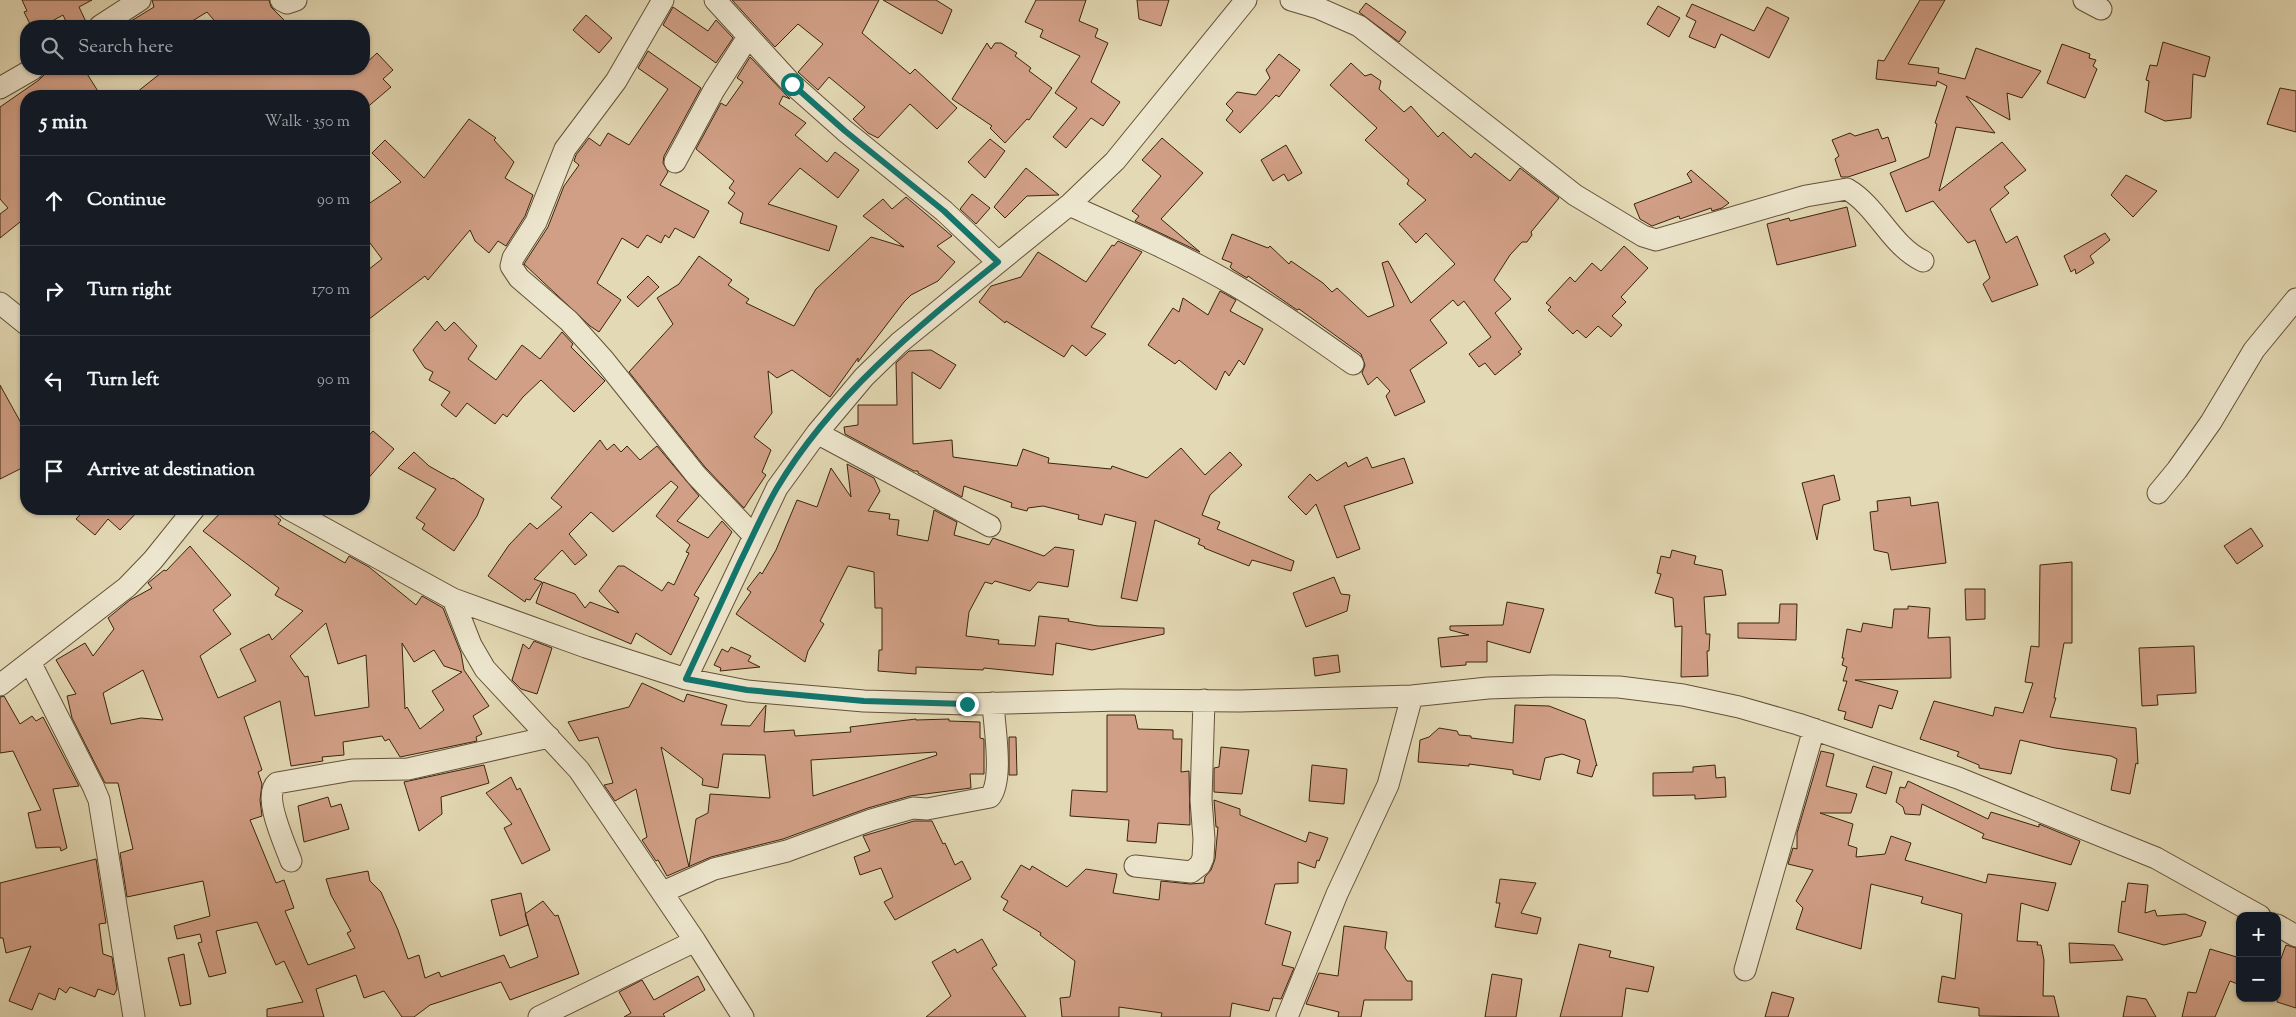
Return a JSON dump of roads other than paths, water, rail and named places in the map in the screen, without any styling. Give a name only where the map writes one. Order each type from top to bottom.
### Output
[{"type":"street","points":[[109,20],[140,0]]},
{"type":"street","points":[[281,0],[287,3],[296,0]]},
{"type":"street","points":[[663,0],[616,81],[565,149],[536,222],[513,258],[511,266],[519,278],[568,321],[593,347],[696,475],[753,535]]},
{"type":"street","points":[[715,0],[792,84],[845,131],[944,211],[998,262]]},
{"type":"street","points":[[1291,0],[1318,8],[1359,26],[1575,195],[1643,236],[1656,240],[1806,196],[1847,189],[1864,202],[1904,249],[1923,261]]},
{"type":"street","points":[[686,679],[777,488],[817,433],[864,376],[899,343],[1069,205],[1115,161],[1240,2]]},
{"type":"street","points":[[675,162],[714,90],[748,37]]},
{"type":"street","points":[[0,88],[23,75]]},
{"type":"street","points":[[1069,205],[1137,235],[1235,286],[1285,316],[1353,364]]},
{"type":"street","points":[[2158,493],[2211,422],[2254,350],[2296,299]]},
{"type":"street","points":[[0,303],[20,319]]},
{"type":"street","points":[[817,433],[990,526]]},
{"type":"street","points":[[0,685],[127,587],[153,560],[189,515]]},
{"type":"street","points":[[300,515],[453,599],[586,647],[686,679],[747,690],[864,701],[992,703],[1412,696],[1488,688],[1553,686],[1619,687],[1702,699],[1740,707],[1814,729],[1958,778],[2156,858],[2253,912]]},
{"type":"street","points":[[453,599],[471,645],[485,669],[579,770],[696,941],[743,1017]]},
{"type":"street","points":[[30,662],[93,786],[98,800],[134,1017]]},
{"type":"street","points":[[1287,1017],[1337,894],[1388,785],[1412,696]]},
{"type":"street","points":[[1135,866],[1191,872],[1200,864],[1203,858],[1204,839],[1201,800],[1204,700]]},
{"type":"street","points":[[663,892],[714,869],[787,852],[871,820],[913,808],[926,809],[990,797],[995,786],[997,769],[992,703]]},
{"type":"street","points":[[1744,970],[1814,729]]},
{"type":"street","points":[[291,861],[276,817],[271,793],[272,787],[277,782],[352,770],[408,769],[549,737]]},
{"type":"street","points":[[2281,927],[2296,936]]},
{"type":"street","points":[[539,1017],[696,941]]}]
